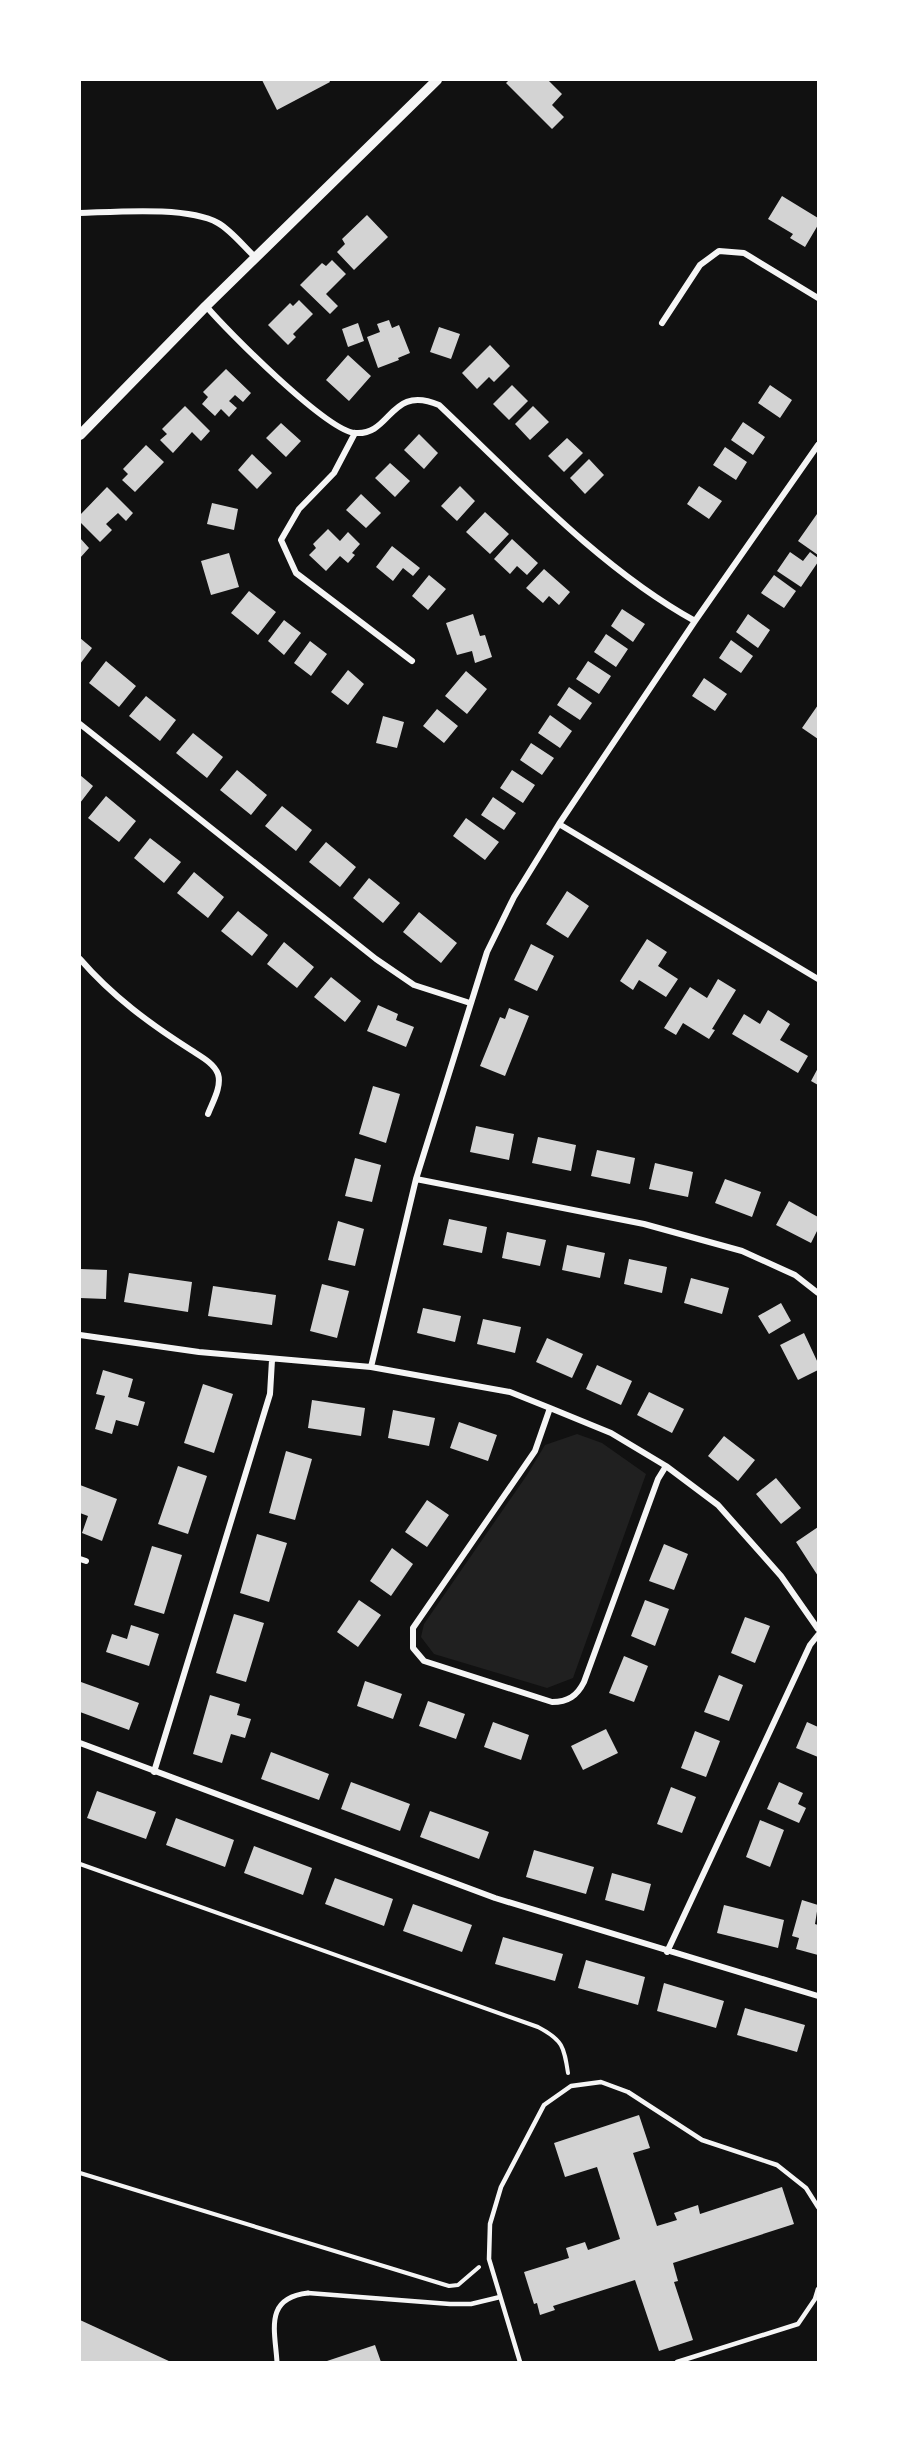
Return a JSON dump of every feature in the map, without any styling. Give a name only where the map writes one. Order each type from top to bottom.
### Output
[{"type":"street","points":[[80,435],[206,306],[437,80]]},
{"type":"street","points":[[80,213],[163,213],[203,217],[220,224],[256,258]]},
{"type":"street","points":[[662,323],[700,265],[719,250],[744,253],[819,298]]},
{"type":"street","points":[[206,306],[314,411],[338,427],[355,433],[375,428],[403,402],[426,400],[439,405],[612,565],[694,621]]},
{"type":"street","points":[[355,433],[334,473],[299,509],[280,540],[296,573],[411,661]]},
{"type":"street","points":[[371,1367],[416,1179],[487,952],[514,897],[559,824],[694,621],[819,445]]},
{"type":"street","points":[[80,724],[414,986],[470,1003]]},
{"type":"street","points":[[559,824],[819,979]]},
{"type":"street","points":[[80,959],[93,975],[137,1014],[207,1059],[218,1074],[218,1090],[207,1114]]},
{"type":"street","points":[[416,1179],[644,1224],[742,1251],[795,1275],[819,1293]]},
{"type":"street","points":[[80,1335],[199,1352],[371,1367],[510,1392],[611,1433],[666,1466],[718,1505],[781,1576],[819,1629]]},
{"type":"street","points":[[154,1772],[270,1394],[272,1360]]},
{"type":"street","points":[[550,1408],[535,1451],[413,1628],[413,1648],[424,1661],[552,1702],[568,1700],[575,1695],[584,1682],[658,1479],[666,1466]]},
{"type":"street","points":[[667,1952],[810,1645],[819,1635]]},
{"type":"street","points":[[80,1743],[495,1898],[667,1952],[819,1996]]},
{"type":"street","points":[[277,2362],[274,2321],[279,2305],[292,2295],[308,2293]]},
{"type":"lane","points":[[520,2362],[489,2259],[490,2224],[501,2187],[544,2105],[571,2086],[601,2082],[628,2092],[702,2140],[777,2165],[806,2187],[819,2207]]},
{"type":"lane","points":[[677,2362],[798,2324],[819,2289]]},
{"type":"lane","points":[[308,2293],[450,2304],[471,2304],[500,2298]]},
{"type":"path","points":[[80,1864],[538,2027],[555,2036],[564,2048],[571,2086]]},
{"type":"path","points":[[80,2173],[449,2286],[458,2284],[489,2259]]},
{"type":"shaded area","points":[[577,1434],[602,1443],[646,1474],[573,1678],[547,1688],[434,1654],[421,1637],[424,1624],[527,1475],[545,1445]]},
{"type":"building","points":[[262,80],[329,80],[330,82],[277,110]]},
{"type":"building","points":[[509,80],[548,80],[562,94],[552,105],[564,117],[552,129],[506,83]]},
{"type":"building","points":[[782,196],[818,218],[818,225],[805,247],[790,238],[793,234],[768,219]]},
{"type":"building","points":[[367,215],[388,237],[354,270],[337,252],[345,244],[342,239]]},
{"type":"building","points":[[332,260],[346,274],[326,294],[338,306],[330,314],[300,285],[322,263],[326,266]]},
{"type":"building","points":[[299,300],[313,314],[293,334],[296,337],[288,345],[268,325],[290,303],[293,306]]},
{"type":"building","points":[[389,320],[392,328],[399,325],[410,353],[378,368],[367,337],[380,332],[377,324]]},
{"type":"building","points":[[358,323],[364,341],[348,347],[342,329]]},
{"type":"building","points":[[439,327],[460,334],[451,359],[430,352]]},
{"type":"building","points":[[490,345],[510,366],[494,382],[489,377],[477,389],[462,373]]},
{"type":"building","points":[[348,355],[371,376],[349,401],[326,380]]},
{"type":"building","points":[[226,369],[251,393],[243,402],[235,395],[229,401],[237,408],[229,417],[221,409],[215,416],[202,404],[208,397],[203,392]]},
{"type":"building","points":[[512,385],[528,401],[509,420],[493,404]]},
{"type":"building","points":[[770,385],[792,400],[780,418],[758,403]]},
{"type":"building","points":[[185,406],[210,431],[201,441],[192,432],[173,453],[160,440],[167,434],[162,429]]},
{"type":"building","points":[[533,406],[549,422],[530,440],[515,424]]},
{"type":"building","points":[[743,422],[765,437],[753,455],[731,440]]},
{"type":"building","points":[[281,423],[301,441],[286,457],[266,438]]},
{"type":"building","points":[[419,434],[438,453],[424,469],[404,450]]},
{"type":"building","points":[[567,438],[583,453],[564,472],[548,456]]},
{"type":"building","points":[[146,445],[164,462],[135,492],[122,480],[128,474],[123,469]]},
{"type":"building","points":[[725,447],[747,462],[736,480],[713,465]]},
{"type":"building","points":[[252,454],[272,473],[257,489],[238,470]]},
{"type":"building","points":[[589,459],[604,475],[585,494],[570,478]]},
{"type":"building","points":[[390,463],[410,481],[395,497],[375,478]]},
{"type":"building","points":[[460,486],[475,501],[457,521],[441,506]]},
{"type":"building","points":[[699,486],[722,501],[709,519],[687,504]]},
{"type":"building","points":[[107,487],[133,513],[126,521],[118,513],[106,524],[112,530],[100,542],[80,522],[80,515]]},
{"type":"building","points":[[361,494],[381,513],[366,528],[346,510]]},
{"type":"building","points":[[212,503],[238,509],[234,530],[207,524]]},
{"type":"building","points":[[485,512],[509,534],[490,554],[466,532]]},
{"type":"building","points":[[818,515],[818,555],[798,541]]},
{"type":"building","points":[[328,529],[340,541],[348,532],[360,544],[352,553],[355,555],[348,563],[340,556],[326,571],[309,555],[316,548],[313,544]]},
{"type":"building","points":[[80,538],[89,548],[80,558]]},
{"type":"building","points":[[512,539],[538,563],[527,575],[517,566],[510,574],[494,559]]},
{"type":"building","points":[[392,546],[420,568],[413,576],[403,568],[393,581],[376,567]]},
{"type":"building","points":[[790,552],[803,561],[810,552],[818,558],[818,562],[801,587],[777,571]]},
{"type":"building","points":[[229,553],[239,587],[211,595],[201,561]]},
{"type":"building","points":[[544,569],[570,592],[559,605],[549,596],[543,603],[526,588]]},
{"type":"building","points":[[429,575],[446,589],[428,610],[412,596]]},
{"type":"building","points":[[774,575],[796,591],[784,608],[761,593]]},
{"type":"building","points":[[249,591],[276,612],[258,635],[231,613]]},
{"type":"building","points":[[622,609],[645,624],[633,642],[611,626]]},
{"type":"building","points":[[473,614],[480,636],[485,635],[492,657],[475,663],[472,651],[457,655],[446,623]]},
{"type":"building","points":[[748,614],[770,630],[758,648],[736,632]]},
{"type":"building","points":[[284,620],[301,633],[284,655],[268,641]]},
{"type":"building","points":[[606,634],[628,649],[616,667],[594,652]]},
{"type":"building","points":[[80,638],[92,648],[80,664]]},
{"type":"building","points":[[731,640],[753,656],[741,673],[719,658]]},
{"type":"building","points":[[310,641],[327,654],[311,676],[294,663]]},
{"type":"building","points":[[106,661],[136,686],[119,707],[89,683]]},
{"type":"building","points":[[588,661],[611,676],[599,694],[576,679]]},
{"type":"building","points":[[348,670],[364,684],[348,705],[331,692]]},
{"type":"building","points":[[466,671],[487,689],[467,714],[445,696]]},
{"type":"building","points":[[704,678],[727,694],[715,711],[692,696]]},
{"type":"building","points":[[569,687],[592,703],[580,720],[557,705]]},
{"type":"building","points":[[146,696],[176,720],[160,741],[129,716]]},
{"type":"building","points":[[818,705],[818,739],[802,728]]},
{"type":"building","points":[[437,709],[458,726],[444,743],[423,726]]},
{"type":"building","points":[[550,715],[572,731],[560,748],[538,733]]},
{"type":"building","points":[[383,716],[404,722],[397,748],[376,743]]},
{"type":"building","points":[[193,733],[223,757],[207,778],[176,753]]},
{"type":"building","points":[[531,743],[554,758],[542,775],[520,760]]},
{"type":"building","points":[[237,770],[267,795],[251,815],[220,790]]},
{"type":"building","points":[[512,770],[535,785],[523,803],[500,788]]},
{"type":"building","points":[[80,775],[93,786],[80,803]]},
{"type":"building","points":[[106,796],[136,821],[119,842],[88,818]]},
{"type":"building","points":[[493,797],[516,813],[504,830],[481,815]]},
{"type":"building","points":[[282,806],[312,830],[296,851],[265,826]]},
{"type":"building","points":[[466,818],[499,842],[485,860],[453,836]]},
{"type":"building","points":[[150,838],[181,862],[164,883],[134,858]]},
{"type":"building","points":[[326,842],[356,867],[340,887],[309,862]]},
{"type":"building","points":[[194,872],[224,897],[208,918],[177,893]]},
{"type":"building","points":[[369,878],[400,903],[383,923],[353,898]]},
{"type":"building","points":[[567,891],[589,906],[568,938],[546,924]]},
{"type":"building","points":[[238,911],[268,935],[252,956],[221,931]]},
{"type":"building","points":[[419,912],[457,943],[441,963],[403,932]]},
{"type":"building","points":[[647,939],[667,952],[658,966],[678,979],[666,997],[639,980],[633,990],[620,981]]},
{"type":"building","points":[[284,942],[314,967],[297,988],[267,964]]},
{"type":"building","points":[[531,944],[554,956],[537,991],[514,980]]},
{"type":"building","points":[[331,977],[361,1001],[345,1022],[314,997]]},
{"type":"building","points":[[718,979],[736,990],[712,1029],[715,1030],[709,1039],[683,1023],[676,1035],[664,1028],[690,987],[707,998]]},
{"type":"building","points":[[378,1005],[398,1014],[396,1020],[414,1027],[406,1047],[367,1031]]},
{"type":"building","points":[[509,1008],[529,1016],[505,1076],[480,1066],[500,1017],[505,1019]]},
{"type":"building","points":[[768,1010],[790,1024],[780,1040],[808,1056],[798,1073],[732,1034],[744,1014],[760,1024]]},
{"type":"building","points":[[818,1068],[818,1085],[811,1081]]},
{"type":"building","points":[[373,1086],[400,1094],[386,1143],[359,1134]]},
{"type":"building","points":[[476,1126],[514,1134],[509,1160],[470,1152]]},
{"type":"building","points":[[538,1137],[576,1145],[571,1171],[532,1163]]},
{"type":"building","points":[[597,1150],[635,1158],[630,1184],[591,1176]]},
{"type":"building","points":[[355,1158],[381,1165],[372,1202],[345,1196]]},
{"type":"building","points":[[655,1163],[693,1172],[688,1197],[649,1189]]},
{"type":"building","points":[[725,1179],[761,1192],[752,1217],[715,1203]]},
{"type":"building","points":[[789,1201],[818,1217],[818,1229],[811,1243],[776,1225]]},
{"type":"building","points":[[449,1219],[487,1227],[482,1253],[443,1245]]},
{"type":"building","points":[[338,1221],[364,1229],[355,1266],[328,1260]]},
{"type":"building","points":[[507,1232],[546,1240],[540,1266],[502,1258]]},
{"type":"building","points":[[567,1245],[605,1253],[600,1278],[562,1270]]},
{"type":"building","points":[[629,1259],[667,1267],[662,1293],[624,1284]]},
{"type":"building","points":[[80,1269],[107,1270],[106,1299],[80,1298]]},
{"type":"building","points":[[129,1273],[192,1282],[188,1312],[124,1302]]},
{"type":"building","points":[[691,1278],[729,1288],[722,1314],[684,1303]]},
{"type":"building","points":[[322,1284],[349,1291],[337,1338],[310,1331]]},
{"type":"building","points":[[213,1286],[276,1295],[272,1325],[208,1316]]},
{"type":"building","points":[[781,1303],[791,1321],[769,1334],[758,1316]]},
{"type":"building","points":[[423,1308],[461,1316],[455,1342],[417,1333]]},
{"type":"building","points":[[483,1319],[521,1327],[515,1353],[477,1344]]},
{"type":"building","points":[[804,1333],[818,1363],[818,1370],[798,1380],[780,1345]]},
{"type":"building","points":[[547,1338],[583,1354],[572,1378],[536,1362]]},
{"type":"building","points":[[597,1365],[632,1381],[621,1405],[586,1389]]},
{"type":"building","points":[[103,1370],[133,1379],[128,1397],[145,1402],[138,1426],[116,1420],[112,1434],[95,1429],[105,1396],[96,1394]]},
{"type":"building","points":[[203,1384],[233,1394],[214,1453],[184,1443]]},
{"type":"building","points":[[649,1392],[684,1409],[672,1433],[637,1415]]},
{"type":"building","points":[[312,1400],[365,1408],[361,1436],[308,1428]]},
{"type":"building","points":[[393,1410],[435,1418],[429,1446],[388,1438]]},
{"type":"building","points":[[459,1422],[497,1435],[488,1461],[450,1448]]},
{"type":"building","points":[[724,1436],[755,1460],[738,1481],[708,1456]]},
{"type":"building","points":[[286,1451],[312,1459],[295,1520],[269,1513]]},
{"type":"building","points":[[178,1466],[207,1476],[188,1534],[158,1524]]},
{"type":"building","points":[[776,1478],[801,1508],[781,1524],[756,1494]]},
{"type":"building","points":[[80,1485],[117,1499],[102,1541],[82,1533],[88,1516],[80,1513]]},
{"type":"building","points":[[427,1500],[449,1515],[427,1547],[405,1532]]},
{"type":"building","points":[[818,1527],[818,1576],[796,1542]]},
{"type":"building","points":[[257,1534],[287,1543],[269,1602],[240,1593]]},
{"type":"building","points":[[664,1544],[688,1554],[674,1590],[649,1581]]},
{"type":"building","points":[[152,1546],[182,1555],[164,1614],[134,1605]]},
{"type":"building","points":[[392,1548],[413,1564],[391,1596],[370,1581]]},
{"type":"building","points":[[359,1600],[381,1615],[358,1647],[337,1632]]},
{"type":"building","points":[[645,1600],[669,1609],[655,1646],[631,1636]]},
{"type":"building","points":[[234,1614],[264,1623],[246,1682],[216,1673]]},
{"type":"building","points":[[745,1617],[770,1626],[755,1663],[731,1653]]},
{"type":"building","points":[[131,1625],[159,1634],[149,1666],[106,1652],[112,1634],[127,1639]]},
{"type":"building","points":[[624,1656],[648,1666],[634,1702],[609,1693]]},
{"type":"building","points":[[719,1675],[743,1685],[729,1721],[704,1712]]},
{"type":"building","points":[[365,1681],[402,1694],[393,1719],[357,1706]]},
{"type":"building","points":[[81,1682],[139,1703],[129,1730],[80,1712]]},
{"type":"building","points":[[210,1695],[240,1704],[237,1715],[251,1719],[245,1738],[231,1734],[222,1763],[193,1754]]},
{"type":"building","points":[[428,1701],[465,1714],[456,1739],[419,1726]]},
{"type":"building","points":[[493,1722],[529,1735],[521,1760],[484,1747]]},
{"type":"building","points":[[807,1722],[818,1727],[818,1757],[796,1748]]},
{"type":"building","points":[[606,1729],[618,1753],[583,1770],[571,1746]]},
{"type":"building","points":[[695,1731],[720,1741],[706,1777],[681,1768]]},
{"type":"building","points":[[271,1752],[329,1774],[319,1800],[261,1779]]},
{"type":"building","points":[[351,1782],[410,1804],[400,1831],[341,1809]]},
{"type":"building","points":[[779,1782],[803,1793],[798,1804],[806,1808],[799,1823],[767,1809]]},
{"type":"building","points":[[671,1787],[696,1797],[682,1833],[657,1824]]},
{"type":"building","points":[[97,1791],[156,1812],[146,1839],[87,1818]]},
{"type":"building","points":[[430,1811],[489,1832],[479,1859],[420,1837]]},
{"type":"building","points":[[176,1818],[234,1840],[225,1867],[166,1845]]},
{"type":"building","points":[[760,1820],[784,1830],[770,1867],[746,1857]]},
{"type":"building","points":[[254,1846],[312,1868],[303,1895],[244,1873]]},
{"type":"building","points":[[534,1850],[594,1867],[586,1894],[526,1877]]},
{"type":"building","points":[[612,1873],[651,1884],[644,1911],[605,1900]]},
{"type":"building","points":[[335,1878],[393,1899],[384,1926],[325,1904]]},
{"type":"building","points":[[802,1900],[818,1905],[815,1924],[818,1925],[818,1955],[796,1949],[799,1938],[792,1936]]},
{"type":"building","points":[[413,1904],[472,1925],[462,1952],[403,1931]]},
{"type":"building","points":[[724,1905],[784,1920],[778,1948],[717,1933]]},
{"type":"building","points":[[503,1937],[563,1954],[555,1981],[495,1964]]},
{"type":"building","points":[[586,1960],[645,1977],[638,2005],[578,1988]]},
{"type":"building","points":[[664,1983],[724,2001],[716,2028],[657,2011]]},
{"type":"building","points":[[745,2008],[805,2025],[797,2052],[737,2035]]},
{"type":"building","points":[[639,2115],[650,2148],[633,2153],[657,2226],[677,2220],[674,2213],[698,2205],[700,2214],[782,2187],[794,2224],[673,2263],[678,2281],[674,2282],[693,2340],[659,2351],[635,2280],[553,2306],[555,2310],[540,2315],[524,2272],[569,2258],[566,2248],[585,2242],[588,2250],[620,2239],[597,2167],[565,2177],[554,2143]]},
{"type":"building","points":[[80,2320],[171,2362],[80,2362]]},
{"type":"building","points":[[375,2345],[381,2362],[324,2362]]}]
